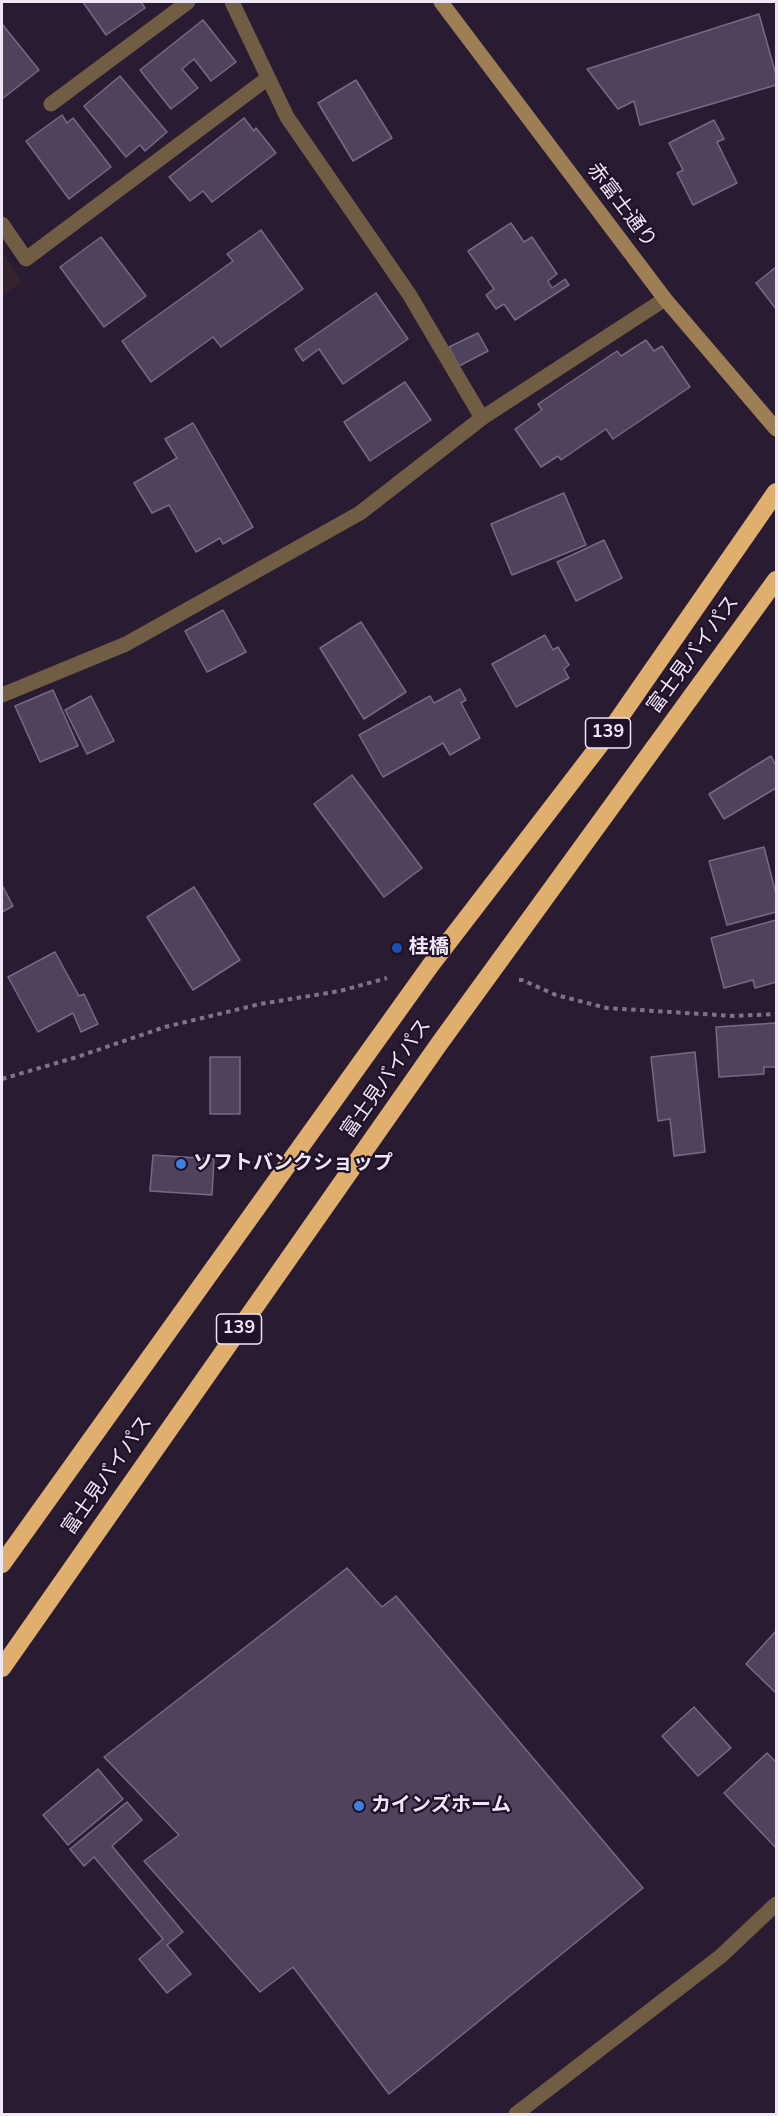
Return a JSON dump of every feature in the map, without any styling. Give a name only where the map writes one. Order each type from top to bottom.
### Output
[{"type":"highway","name":"富士見バイパス","points":[[2,1564],[430,966],[606,737],[777,492]]},
{"type":"highway","name":"富士見バイパス","points":[[2,1668],[478,990],[777,580]]},
{"type":"street","points":[[51,104],[188,2]]},
{"type":"street","points":[[232,2],[287,117],[409,294],[482,418]]},
{"type":"street","name":"赤富士通り","points":[[441,2],[665,299],[777,429]]},
{"type":"street","points":[[2,224],[26,259],[268,78]]},
{"type":"street","points":[[2,694],[126,644],[360,513],[482,418],[665,299]]},
{"type":"street","points":[[516,2115],[721,1956],[777,1904]]},
{"type":"path","points":[[2,1079],[77,1058],[165,1027],[260,1004],[340,991],[430,966]]},
{"type":"path","points":[[478,990],[522,980],[556,995],[607,1008],[734,1016],[777,1014]]},
{"type":"shaded area","points":[[2,250],[22,282],[2,297]]},
{"type":"building","points":[[83,2],[141,2],[145,8],[106,35]]},
{"type":"building","points":[[759,14],[776,75],[776,85],[640,125],[634,101],[618,109],[587,69]]},
{"type":"building","points":[[203,20],[236,62],[211,81],[194,59],[182,69],[198,88],[171,109],[140,70]]},
{"type":"building","points":[[2,24],[39,70],[2,99]]},
{"type":"building","points":[[120,76],[167,132],[145,151],[140,145],[126,157],[84,106]]},
{"type":"building","points":[[356,80],[392,138],[353,161],[318,103]]},
{"type":"building","points":[[62,115],[67,123],[73,118],[111,167],[69,199],[26,141]]},
{"type":"building","points":[[244,118],[254,131],[256,128],[276,153],[212,202],[203,191],[190,201],[169,177]]},
{"type":"building","points":[[714,120],[724,139],[717,142],[737,183],[693,205],[677,173],[683,170],[669,143]]},
{"type":"building","points":[[511,223],[524,242],[532,237],[557,274],[548,281],[552,288],[565,279],[569,285],[515,320],[504,304],[496,309],[486,295],[494,289],[468,251]]},
{"type":"building","points":[[261,230],[303,289],[221,347],[213,337],[151,382],[122,341],[233,261],[227,254]]},
{"type":"building","points":[[101,237],[146,296],[104,327],[60,267]]},
{"type":"building","points":[[776,267],[776,309],[756,283]]},
{"type":"building","points":[[376,293],[408,339],[343,384],[319,349],[303,361],[295,349]]},
{"type":"building","points":[[478,333],[488,351],[459,366],[449,347]]},
{"type":"building","points":[[646,340],[654,351],[662,346],[690,387],[613,439],[606,429],[561,460],[558,456],[541,467],[515,429],[542,410],[538,404],[617,351],[621,356]]},
{"type":"building","points":[[405,382],[431,420],[370,461],[344,422]]},
{"type":"building","points":[[193,423],[253,527],[223,544],[220,538],[196,552],[169,505],[152,513],[134,483],[177,458],[165,439]]},
{"type":"building","points":[[564,493],[586,545],[512,575],[491,524]]},
{"type":"building","points":[[604,540],[622,578],[576,601],[557,562]]},
{"type":"building","points":[[223,610],[246,652],[207,672],[185,631]]},
{"type":"building","points":[[361,622],[406,692],[364,719],[320,648]]},
{"type":"building","points":[[545,635],[553,650],[558,647],[569,665],[564,669],[569,678],[516,707],[492,664]]},
{"type":"building","points":[[460,689],[466,700],[461,703],[480,738],[450,755],[443,743],[383,777],[359,735],[430,696],[434,703]]},
{"type":"building","points":[[53,690],[78,746],[40,762],[15,706]]},
{"type":"building","points":[[91,696],[114,741],[87,754],[65,710]]},
{"type":"building","points":[[771,756],[776,766],[776,788],[724,819],[709,794]]},
{"type":"building","points":[[352,775],[422,868],[384,897],[314,804]]},
{"type":"building","points":[[764,847],[776,894],[776,912],[727,925],[709,861]]},
{"type":"building","points":[[2,885],[13,906],[2,912]]},
{"type":"building","points":[[194,887],[240,960],[193,990],[147,917]]},
{"type":"building","points":[[776,920],[776,982],[755,988],[753,980],[724,988],[711,938]]},
{"type":"building","points":[[55,952],[79,996],[84,994],[98,1024],[81,1032],[73,1013],[38,1032],[8,977]]},
{"type":"building","points":[[776,1023],[776,1067],[764,1067],[764,1074],[719,1077],[716,1027]]},
{"type":"building","points":[[695,1052],[705,1152],[674,1156],[670,1119],[658,1121],[651,1057]]},
{"type":"building","points":[[210,1057],[240,1057],[240,1114],[210,1114]]},
{"type":"building","points":[[153,1155],[214,1159],[212,1195],[150,1191]]},
{"type":"building","points":[[347,1568],[382,1607],[396,1596],[643,1888],[389,2094],[293,1967],[260,1992],[144,1861],[179,1835],[104,1757]]},
{"type":"building","points":[[776,1631],[776,1693],[746,1664]]},
{"type":"building","points":[[694,1707],[731,1748],[698,1776],[662,1736]]},
{"type":"building","points":[[767,1753],[776,1762],[776,1848],[724,1793]]},
{"type":"building","points":[[98,1769],[123,1799],[68,1845],[43,1815]]},
{"type":"building","points":[[127,1802],[142,1820],[112,1846],[183,1932],[167,1945],[191,1974],[167,1993],[139,1959],[163,1939],[94,1857],[84,1866],[70,1849]]},
{"type":"place","name":"桂橋","points":[[397,948]]},
{"type":"place","name":"ソフトバンクショップ","points":[[181,1164]]},
{"type":"place","name":"カインズホーム","points":[[359,1806]]}]
